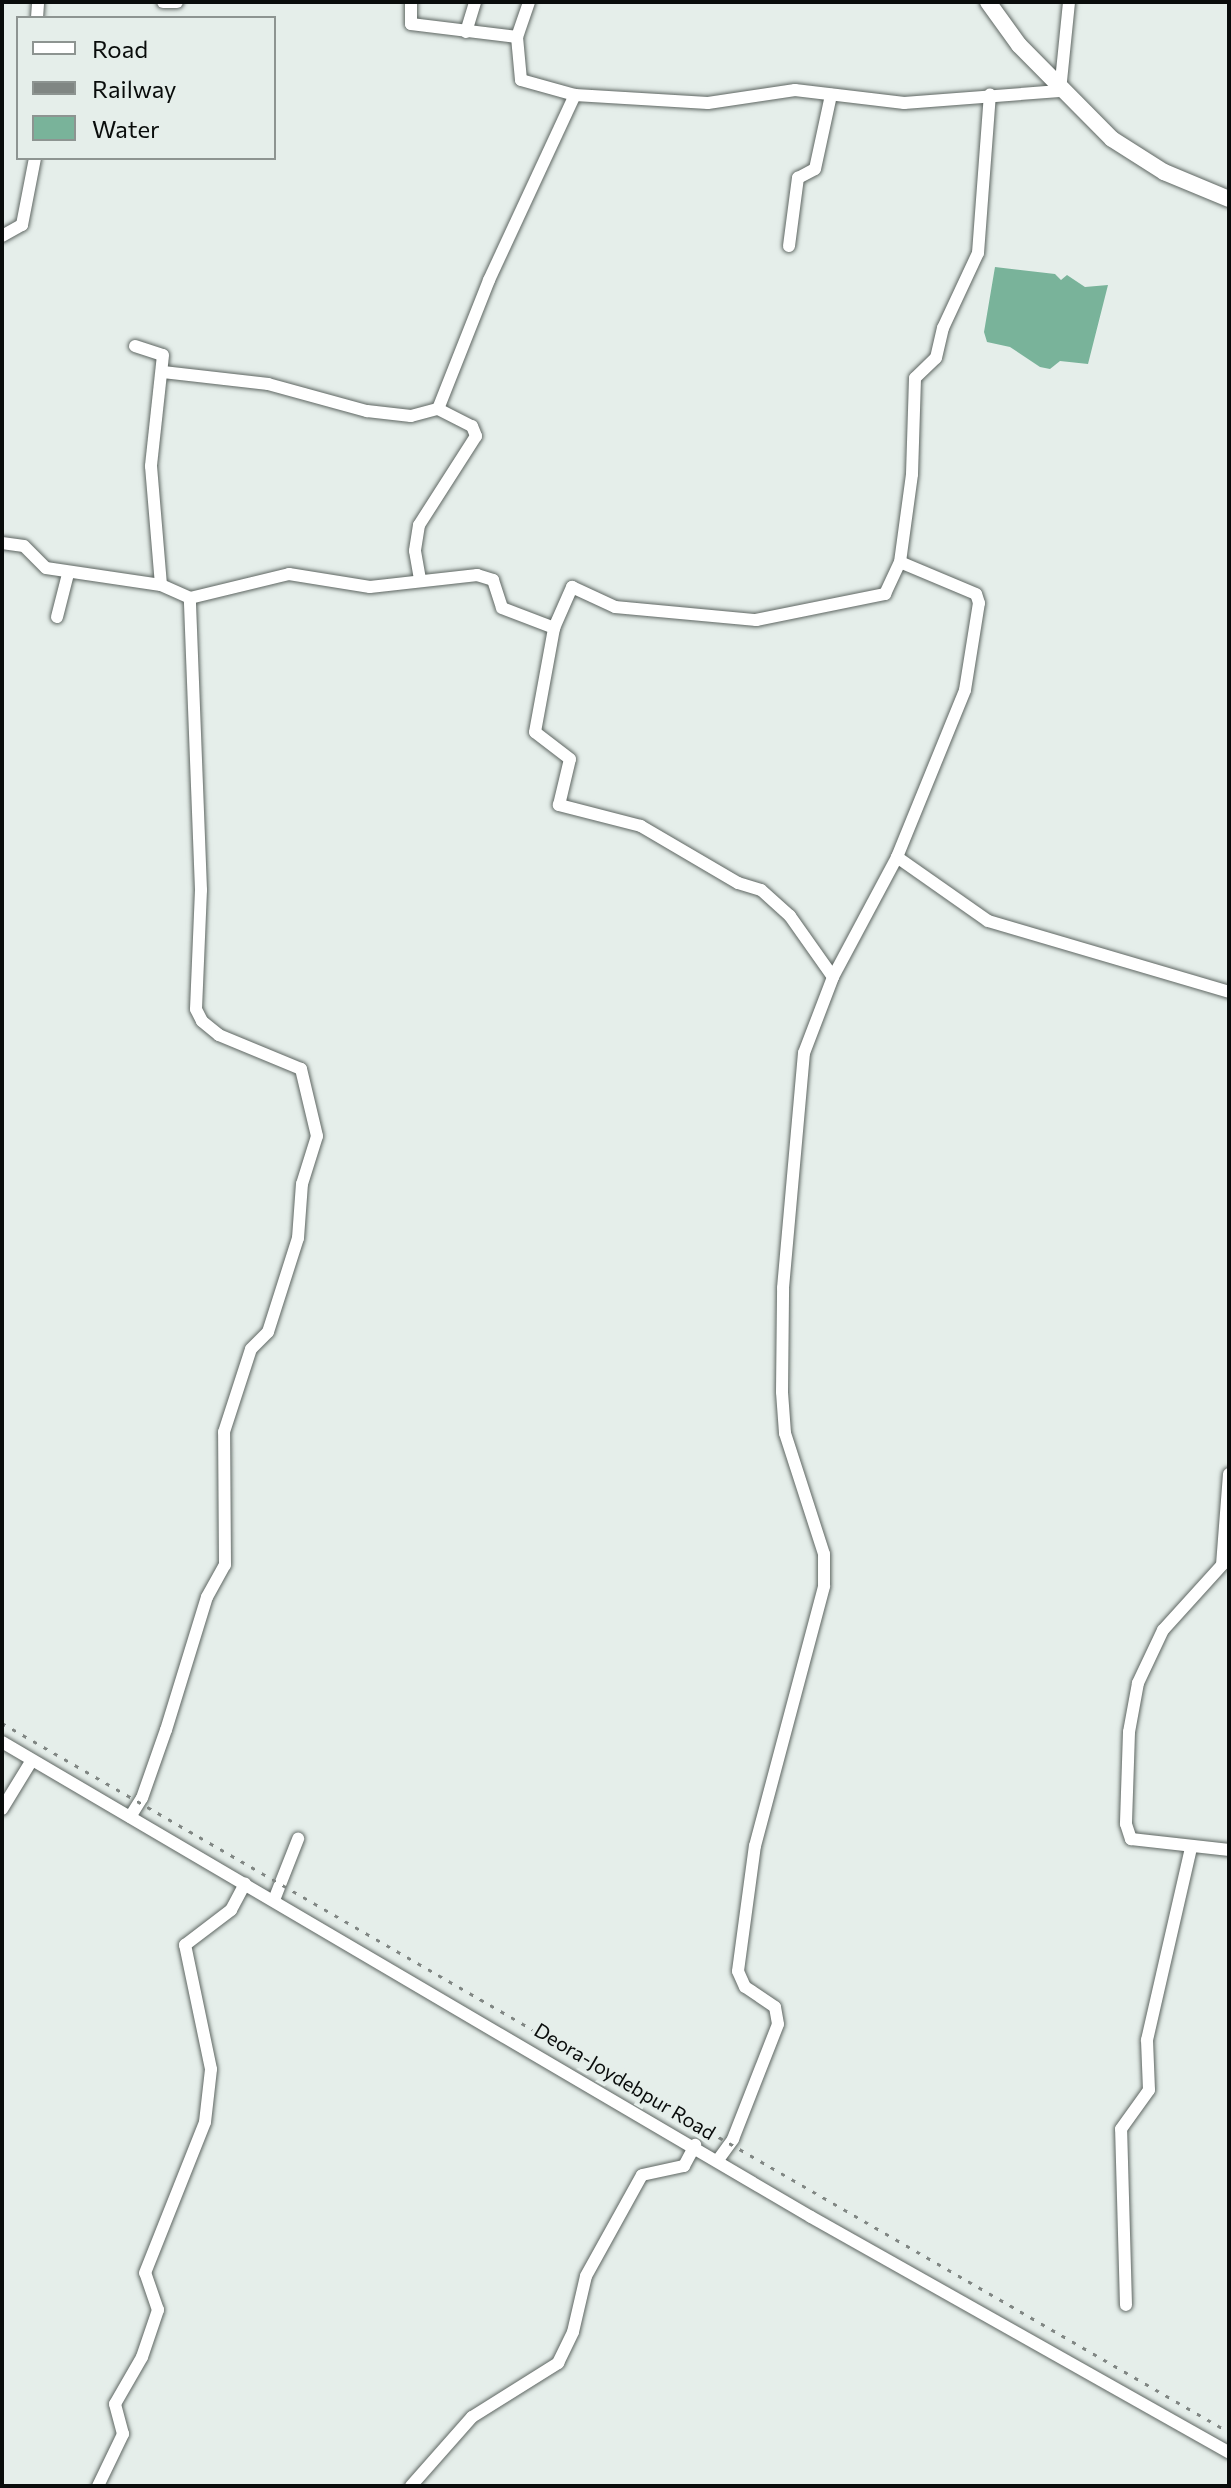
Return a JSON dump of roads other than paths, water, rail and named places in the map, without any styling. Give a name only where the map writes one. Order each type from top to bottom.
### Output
[{"type":"main road","points":[[988,2],[1060,91],[1138,158],[1229,199]]},
{"type":"street","points":[[163,2],[177,2]]},
{"type":"street","points":[[411,2],[411,24],[517,37]]},
{"type":"street","points":[[466,32],[475,2]]},
{"type":"street","points":[[529,2],[517,37],[521,80],[575,95],[708,103],[795,90],[904,103],[1060,91],[1069,2]]},
{"type":"street","points":[[833,977],[790,916],[761,890],[738,883],[641,826],[559,805],[570,759],[535,732],[554,628],[568,593],[577,586],[615,607],[756,620],[881,598],[900,562],[912,474],[915,378],[936,358],[943,328],[977,259],[990,94]]},
{"type":"street","points":[[438,409],[489,280],[575,95]]},
{"type":"street","points":[[789,246],[798,178],[815,169],[831,95]]},
{"type":"street","points":[[2,236],[22,225],[35,160]]},
{"type":"street","points":[[135,346],[160,351],[163,372],[151,466],[161,585]]},
{"type":"street","points":[[163,372],[268,384],[367,411],[411,416],[438,409],[472,426],[476,436],[419,525],[415,551],[420,580]]},
{"type":"street","points":[[2,543],[24,546],[43,566],[68,574],[161,585],[190,598],[289,574],[370,587],[485,576],[493,580],[501,606],[554,628]]},
{"type":"street","points":[[718,2160],[733,2139],[778,2024],[775,2007],[745,1987],[738,1971],[755,1846],[824,1586],[824,1554],[785,1433],[783,1288],[804,1053],[833,977],[897,857],[965,690],[979,603],[976,594],[900,562]]},
{"type":"street","points":[[57,617],[68,574]]},
{"type":"street","points":[[130,1817],[142,1798],[166,1730],[207,1597],[225,1565],[224,1432],[251,1349],[268,1332],[298,1238],[302,1184],[317,1136],[301,1069],[219,1035],[196,1009],[201,890],[190,598]]},
{"type":"street","points":[[897,857],[988,921],[1229,992]]},
{"type":"street","points":[[1229,1474],[1222,1565],[1152,1647],[1138,1683],[1129,1732],[1126,1824],[1131,1839],[1229,1850]]},
{"type":"street","name":"Deora-Joydebpur Road","points":[[2,1742],[718,2160],[1229,2453]]},
{"type":"street","points":[[2,1809],[32,1760]]},
{"type":"street","points":[[274,1900],[298,1839]]},
{"type":"street","points":[[1126,2305],[1121,2129],[1149,2090],[1147,2040],[1191,1848]]},
{"type":"street","points":[[98,2486],[123,2434],[115,2404],[142,2357],[158,2310],[145,2273],[205,2122],[211,2069],[185,1945],[231,1910],[245,1884]]},
{"type":"street","points":[[411,2486],[472,2417],[558,2363],[573,2332],[586,2276],[642,2175],[684,2166],[695,2145]]},
{"type":"water","points":[[995,267],[1055,274],[1061,280],[1067,275],[1085,287],[1108,285],[1088,364],[1060,361],[1050,369],[1040,367],[1010,347],[987,342],[984,332]]},
{"type":"railway","points":[[2,1723],[1229,2432]]}]
